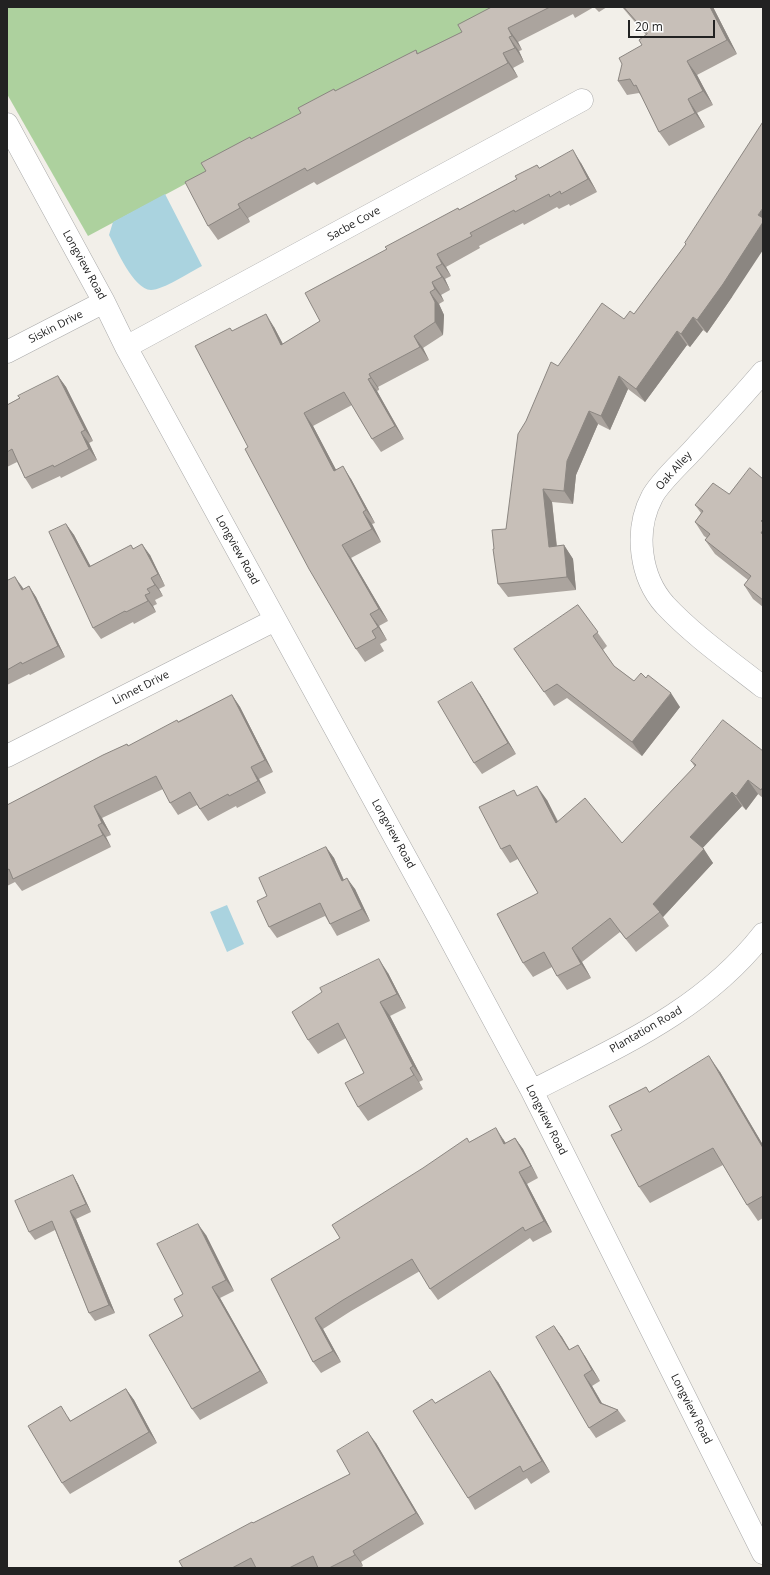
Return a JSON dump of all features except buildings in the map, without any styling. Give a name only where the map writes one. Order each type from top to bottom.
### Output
[{"type":"street","name":"Sacbe Cove","points":[[126,347],[582,100]]},
{"type":"street","name":"Longview Road","points":[[7,124],[104,302],[126,347],[532,1091],[763,1553]]},
{"type":"street","name":"Siskin Drive","points":[[7,352],[104,302]]},
{"type":"street","name":"Oak Alley","points":[[763,372],[652,496],[644,518],[642,541],[644,565],[652,586],[664,604],[685,624],[763,687]]},
{"type":"street","name":"Linnet Drive","points":[[7,756],[275,620]]},
{"type":"street","name":"Plantation Road","points":[[532,1091],[662,1024],[713,987],[740,961],[763,934]]},
{"type":"green space","points":[[7,7],[516,7],[88,236],[7,94]]},
{"type":"water","points":[[165,194],[202,266],[169,284],[151,290],[144,288],[132,276],[126,268],[109,235],[113,222]]},
{"type":"water","points":[[227,905],[244,944],[227,952],[210,912]]}]
